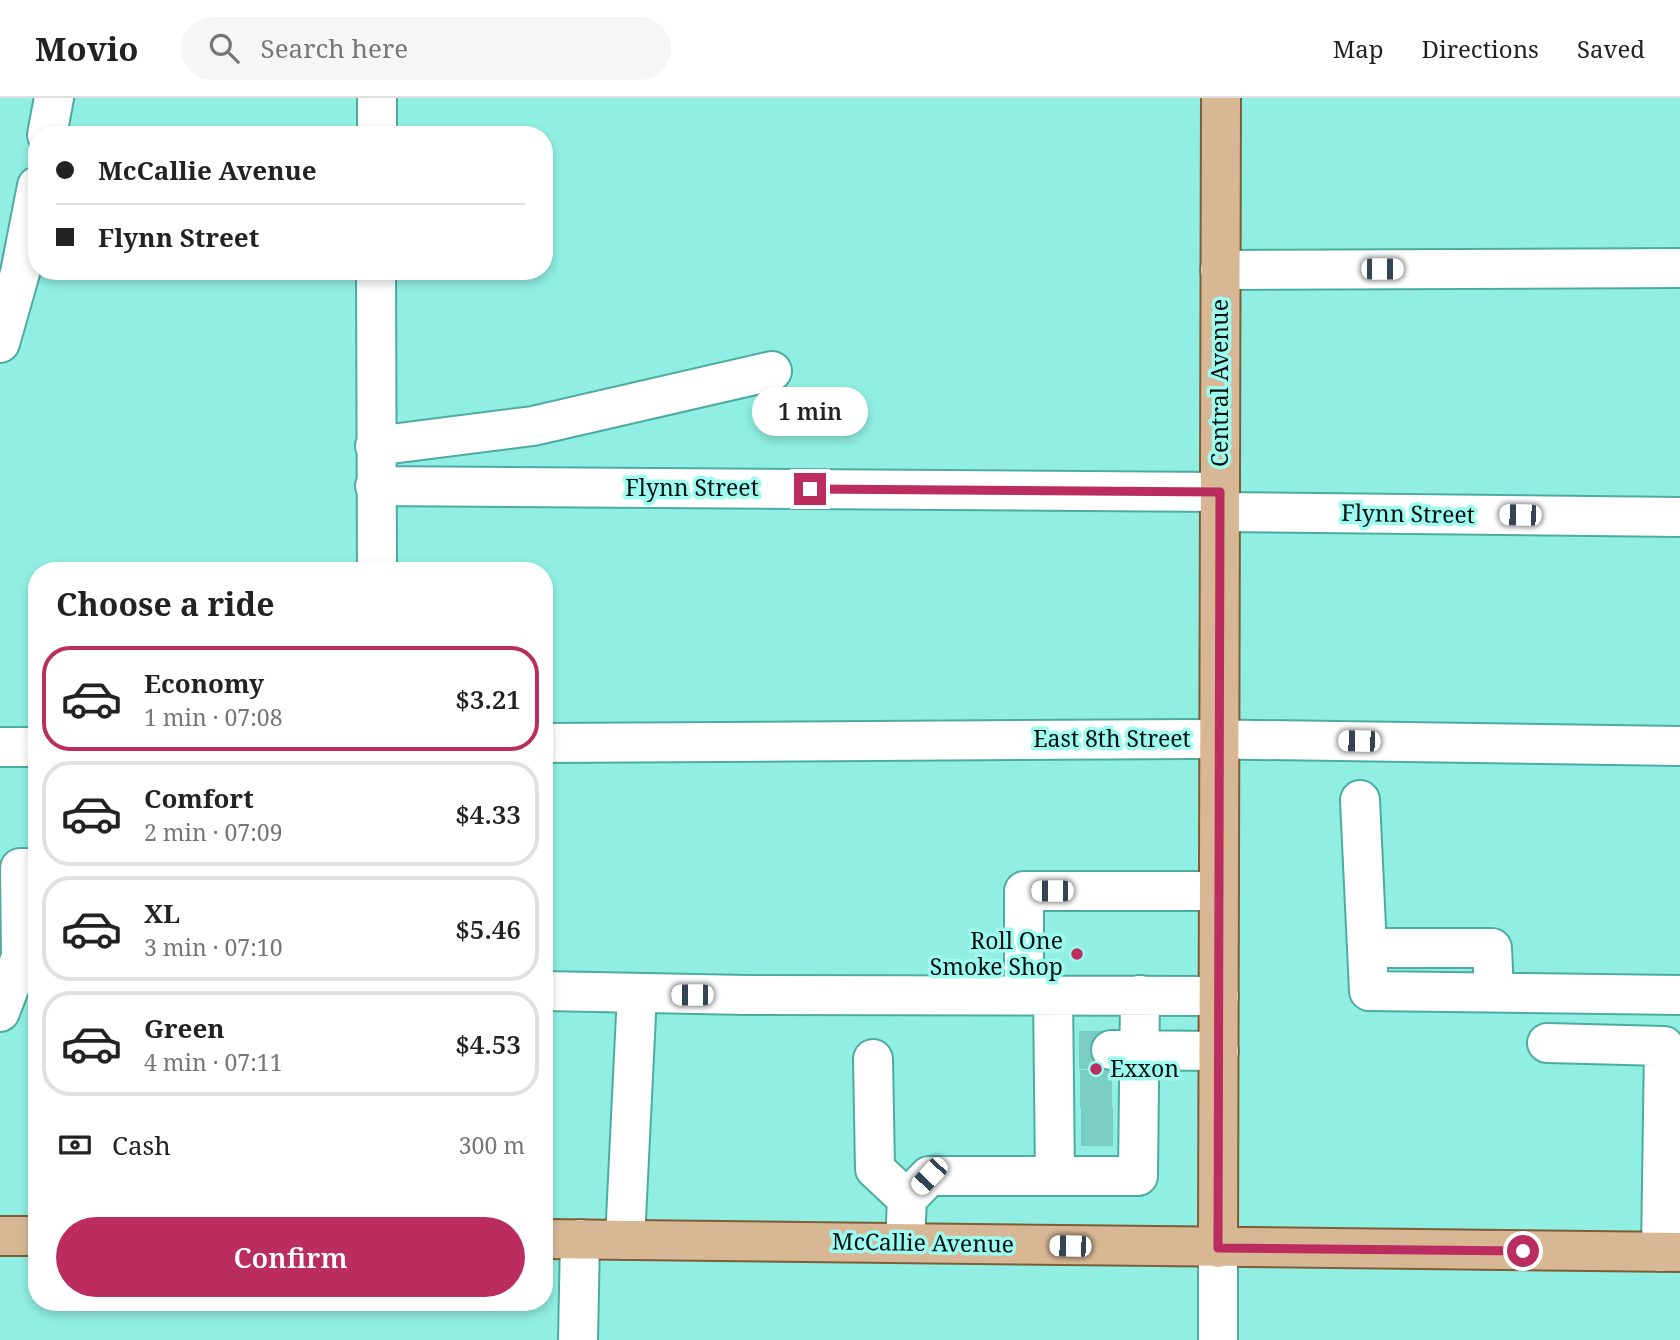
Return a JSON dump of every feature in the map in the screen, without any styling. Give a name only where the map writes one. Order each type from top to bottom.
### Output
[{"type":"main road","name":"Central Avenue","points":[[1218,1248],[1221,98]]},
{"type":"main road","name":"McCallie Avenue","points":[[562,1239],[1670,1252]]},
{"type":"street","points":[[49,126],[54,98]]},
{"type":"street","points":[[377,98],[377,126]]},
{"type":"street","points":[[0,343],[20,273],[28,232]]},
{"type":"street","points":[[1220,270],[1680,268]]},
{"type":"street","points":[[376,280],[377,562]]},
{"type":"street","points":[[375,446],[533,426],[772,370]]},
{"type":"street","name":"Flynn Street","points":[[375,486],[1220,502],[1680,517]]},
{"type":"street","name":"East 8th Street","points":[[553,743],[1220,739],[1680,746]]},
{"type":"street","points":[[0,747],[28,747]]},
{"type":"street","points":[[1360,800],[1369,991],[1680,995]]},
{"type":"street","points":[[28,868],[20,868],[28,947]]},
{"type":"street","points":[[1219,891],[1024,891],[1039,995],[1096,1050],[1219,1051]]},
{"type":"street","points":[[0,1012],[28,959]]},
{"type":"street","points":[[553,991],[637,994],[1219,996]]},
{"type":"street","points":[[625,1240],[637,994]]},
{"type":"street","points":[[905,1243],[907,1199],[929,1176],[1138,1176],[1097,1127],[1096,1050],[1140,995]]},
{"type":"street","points":[[1547,1043],[1664,1046],[1670,1252]]},
{"type":"street","points":[[1055,1176],[1097,1127],[1096,1050]]},
{"type":"street","points":[[873,1059],[875,1169],[907,1199]]},
{"type":"street","points":[[562,1239],[578,1340]]},
{"type":"street","name":"Central Avenue","points":[[1218,1248],[1218,1340]]},
{"type":"tunnel","points":[[1079,1050],[1111,1050]]},
{"type":"tunnel","points":[[1080,1089],[1112,1089]]},
{"type":"tunnel","points":[[1081,1127],[1113,1127]]},
{"type":"place","name":"Roll One Smoke Shop","points":[[1077,954]]},
{"type":"place","name":"Exxon","points":[[1096,1069]]},
{"type":"route","points":[[810,489],[1220,492],[1218,1248],[1523,1251]]}]
